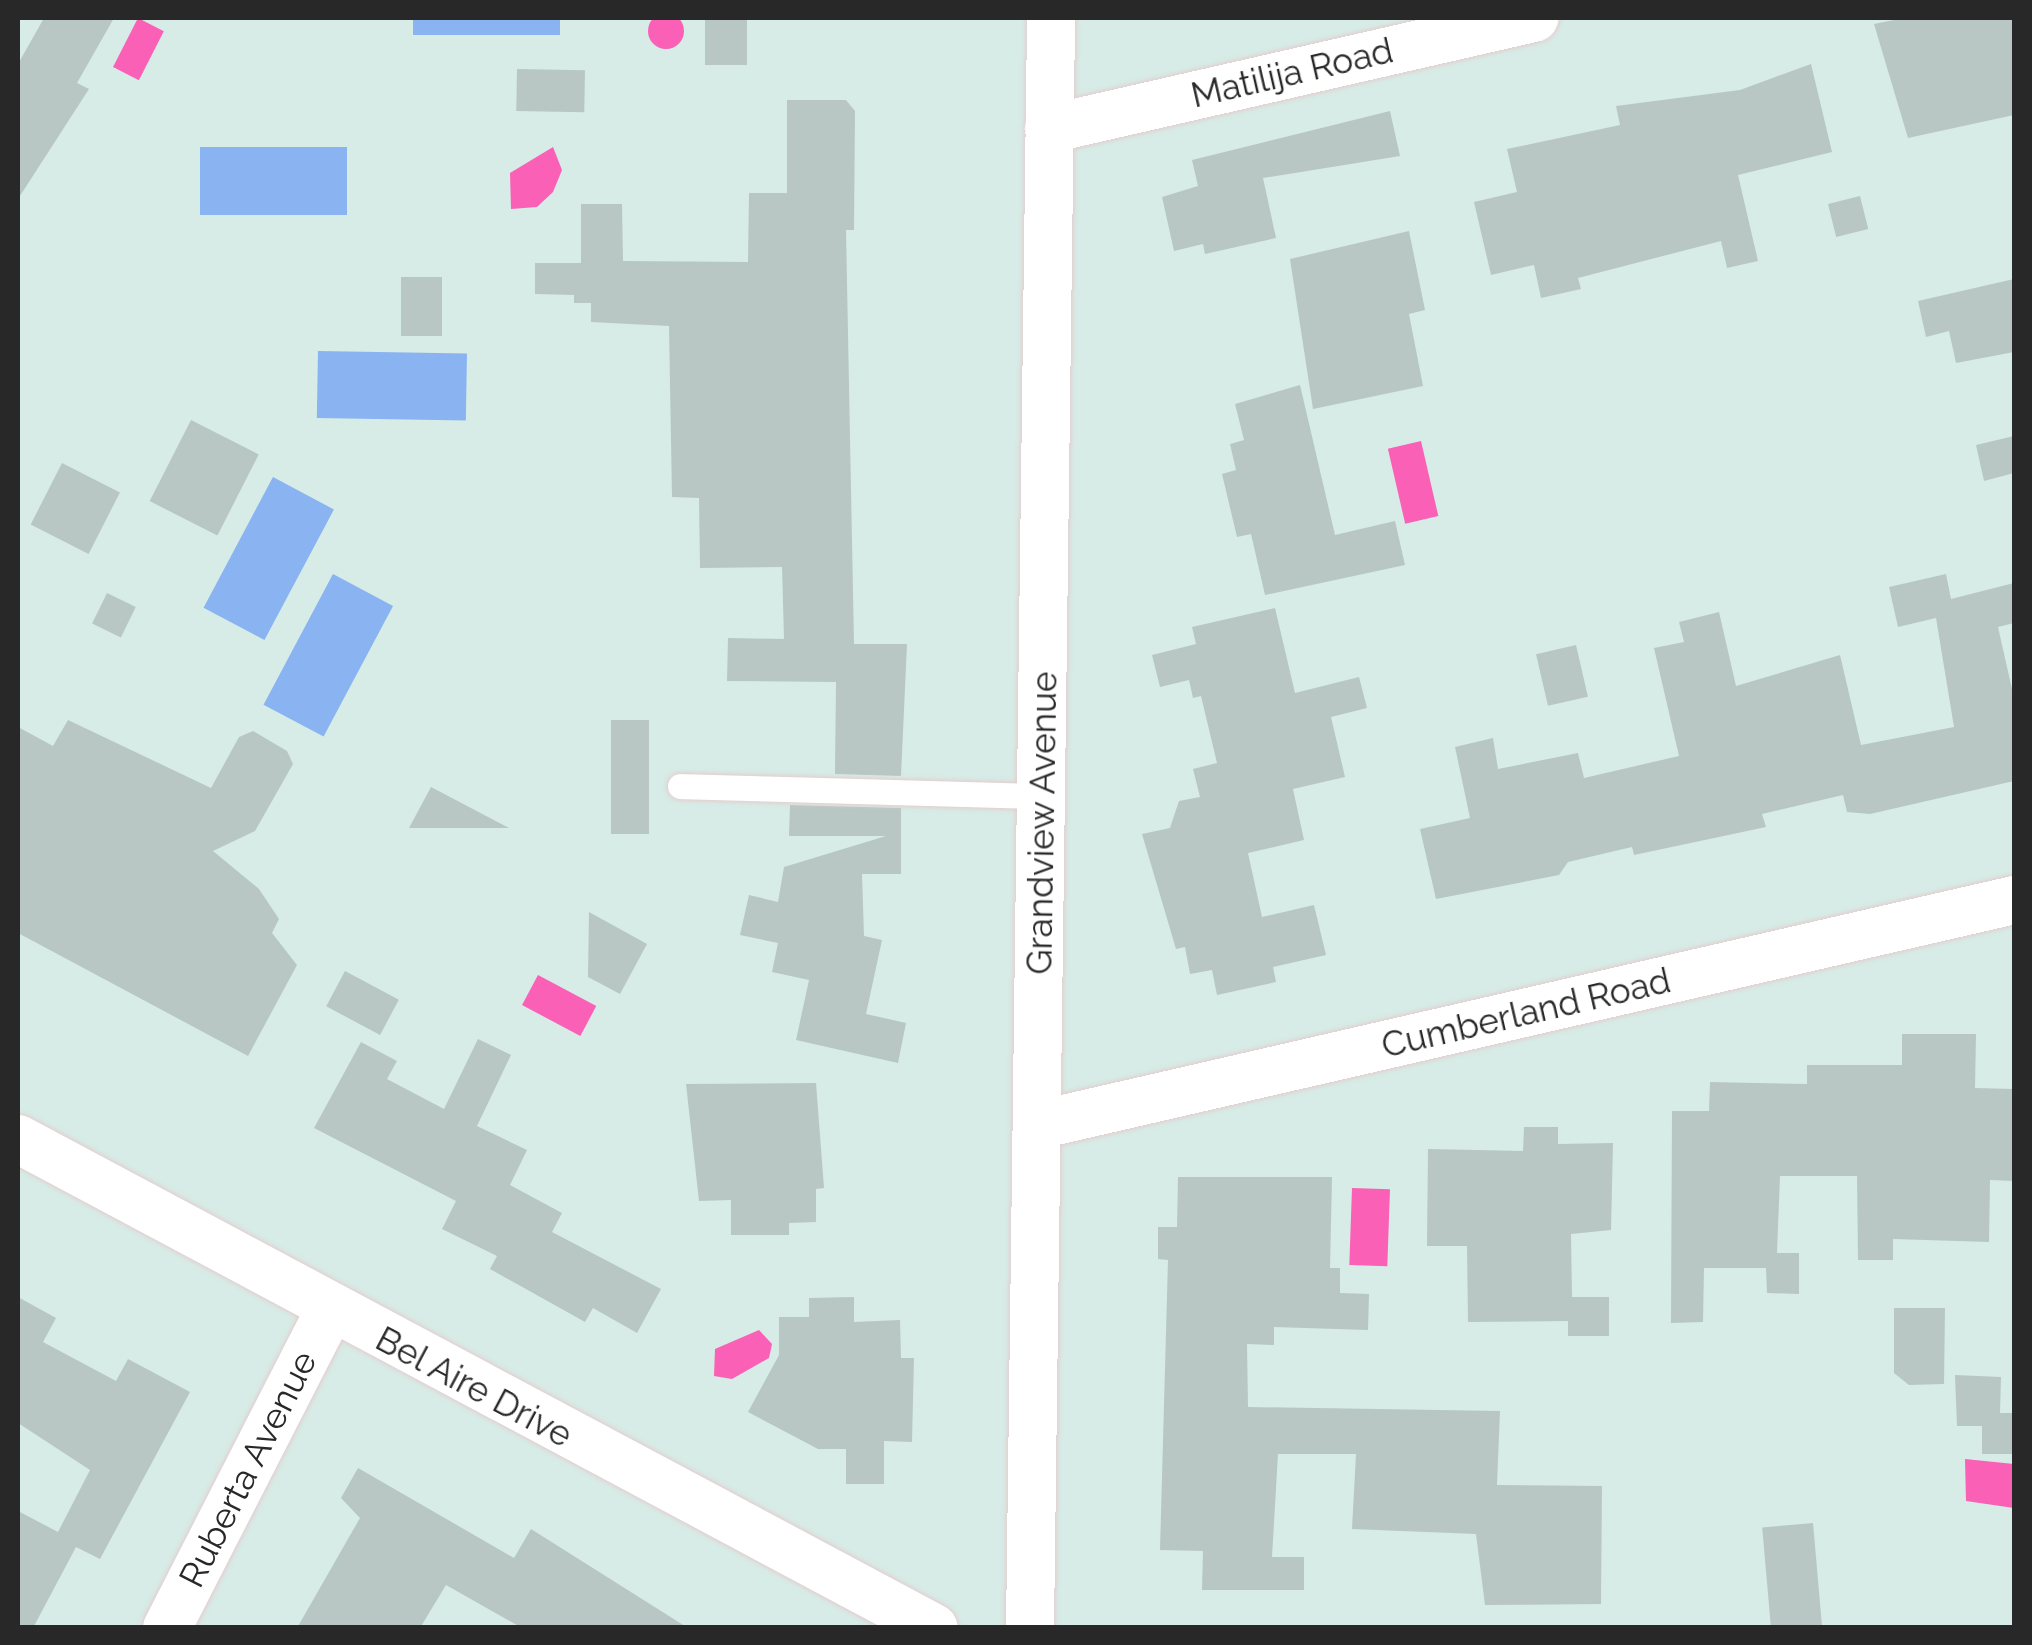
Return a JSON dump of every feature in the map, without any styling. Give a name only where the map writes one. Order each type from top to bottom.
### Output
[{"type":"street","name":"Grandview Avenue","points":[[1030,1628],[1051,18]]},
{"type":"street","name":"Matilija Road","points":[[1049,129],[1534,18]]},
{"type":"street","name":"Cumberland Road","points":[[1038,1125],[2014,900]]},
{"type":"street","name":"Bel Aire Drive","points":[[18,1139],[329,1311],[934,1628]]},
{"type":"street","name":"Ruberta Avenue","points":[[167,1628],[329,1311]]},
{"type":"lane","points":[[680,786],[1042,796]]},
{"type":"shaded area","points":[[666,13],[679,18],[684,31],[679,44],[666,49],[653,44],[648,31],[653,18]]},
{"type":"shaded area","points":[[138,18],[164,31],[139,80],[113,67]]},
{"type":"shaded area","points":[[413,18],[560,18],[560,35],[413,35]]},
{"type":"shaded area","points":[[200,147],[347,147],[347,215],[200,215]]},
{"type":"shaded area","points":[[553,147],[562,170],[553,192],[537,207],[511,209],[510,173]]},
{"type":"shaded area","points":[[318,351],[467,354],[466,421],[317,418]]},
{"type":"shaded area","points":[[1421,441],[1438,516],[1405,524],[1388,449]]},
{"type":"shaded area","points":[[273,477],[334,509],[264,640],[204,608]]},
{"type":"shaded area","points":[[333,574],[393,606],[324,737],[264,705]]},
{"type":"shaded area","points":[[538,975],[596,1006],[580,1036],[522,1005]]},
{"type":"shaded area","points":[[1352,1188],[1390,1189],[1387,1266],[1349,1265]]},
{"type":"shaded area","points":[[759,1330],[772,1344],[769,1358],[732,1379],[714,1376],[715,1349]]},
{"type":"shaded area","points":[[1965,1459],[2014,1464],[2014,1508],[1966,1501]]},
{"type":"building","points":[[44,18],[114,18],[77,83],[89,89],[18,199],[18,64]]},
{"type":"building","points":[[705,18],[747,18],[747,65],[705,65]]},
{"type":"building","points":[[1904,18],[2014,18],[2014,115],[1908,138],[1874,24]]},
{"type":"building","points":[[1811,64],[1832,152],[1738,175],[1758,261],[1727,268],[1721,241],[1578,278],[1581,289],[1541,298],[1534,265],[1491,275],[1474,202],[1517,192],[1507,149],[1620,125],[1616,106],[1740,90]]},
{"type":"building","points":[[517,69],[585,70],[584,112],[516,111]]},
{"type":"building","points":[[787,100],[846,100],[855,111],[854,230],[846,230],[854,644],[907,644],[901,776],[835,774],[836,682],[727,681],[728,638],[784,639],[782,567],[700,568],[699,498],[672,497],[669,326],[591,322],[591,303],[574,303],[574,295],[535,294],[535,263],[581,263],[581,204],[622,204],[623,261],[748,262],[749,193],[787,193]]},
{"type":"building","points":[[1390,111],[1400,156],[1263,178],[1276,238],[1205,254],[1203,244],[1174,251],[1162,197],[1198,186],[1192,160]]},
{"type":"building","points":[[1860,196],[1868,229],[1836,237],[1828,204]]},
{"type":"building","points":[[1409,231],[1425,310],[1409,314],[1423,386],[1313,409],[1290,259]]},
{"type":"building","points":[[401,277],[442,277],[442,336],[401,336]]},
{"type":"building","points":[[2014,279],[2014,352],[1956,363],[1949,331],[1926,337],[1918,301]]},
{"type":"building","points":[[1300,385],[1335,535],[1395,521],[1405,565],[1265,595],[1251,534],[1237,537],[1222,474],[1236,470],[1230,444],[1244,440],[1235,404]]},
{"type":"building","points":[[191,420],[259,455],[217,536],[150,501]]},
{"type":"building","points":[[2014,436],[2014,473],[1984,481],[1976,445]]},
{"type":"building","points":[[62,463],[120,493],[89,554],[31,524]]},
{"type":"building","points":[[1946,574],[1951,599],[2014,583],[2014,623],[1998,627],[2014,698],[2014,781],[1870,814],[1847,812],[1843,795],[1762,814],[1766,827],[1634,855],[1632,847],[1568,862],[1559,875],[1436,899],[1420,829],[1470,818],[1455,747],[1493,738],[1498,769],[1578,753],[1584,778],[1679,756],[1654,648],[1684,642],[1679,622],[1719,612],[1736,686],[1840,655],[1861,745],[1954,727],[1936,618],[1898,627],[1889,587]]},
{"type":"building","points":[[107,593],[136,607],[121,638],[92,624]]},
{"type":"building","points":[[1275,608],[1295,693],[1359,677],[1367,708],[1331,717],[1345,777],[1293,789],[1304,840],[1248,853],[1262,917],[1314,905],[1326,955],[1273,967],[1276,982],[1217,995],[1212,970],[1190,974],[1185,947],[1176,949],[1142,834],[1170,828],[1179,801],[1200,797],[1193,769],[1217,763],[1201,696],[1193,698],[1189,680],[1160,687],[1152,655],[1196,644],[1192,627]]},
{"type":"building","points":[[1576,645],[1588,697],[1548,706],[1536,654]]},
{"type":"building","points":[[68,720],[211,788],[239,737],[253,731],[287,751],[293,764],[255,831],[213,851],[259,889],[279,919],[272,933],[297,965],[248,1056],[18,933],[18,727],[53,746]]},
{"type":"building","points":[[611,720],[649,720],[649,834],[611,834]]},
{"type":"building","points":[[431,787],[509,828],[409,828]]},
{"type":"building","points":[[790,805],[901,808],[901,874],[862,874],[864,936],[882,940],[866,1014],[906,1023],[898,1063],[796,1040],[809,980],[772,972],[778,943],[740,935],[749,895],[778,902],[784,867],[886,836],[789,836]]},
{"type":"building","points":[[589,912],[647,944],[620,994],[588,977]]},
{"type":"building","points":[[345,971],[399,1000],[380,1035],[326,1006]]},
{"type":"building","points":[[1902,1034],[1976,1034],[1975,1088],[2014,1089],[2014,1181],[1990,1180],[1989,1242],[1893,1239],[1893,1260],[1858,1260],[1857,1176],[1780,1176],[1777,1253],[1799,1253],[1799,1294],[1767,1293],[1766,1268],[1704,1268],[1703,1322],[1671,1323],[1672,1111],[1709,1111],[1710,1082],[1807,1084],[1807,1065],[1902,1065]]},
{"type":"building","points":[[478,1039],[511,1055],[477,1126],[527,1150],[510,1185],[562,1213],[552,1232],[661,1289],[637,1333],[593,1308],[585,1322],[490,1269],[497,1256],[442,1229],[456,1201],[314,1128],[361,1042],[397,1061],[387,1079],[444,1109]]},
{"type":"building","points":[[816,1083],[824,1188],[816,1189],[816,1222],[789,1223],[789,1235],[731,1235],[731,1200],[699,1201],[686,1084]]},
{"type":"building","points":[[1524,1127],[1558,1127],[1558,1144],[1613,1143],[1611,1230],[1571,1234],[1572,1297],[1609,1297],[1609,1336],[1568,1336],[1568,1321],[1468,1322],[1467,1246],[1427,1246],[1428,1149],[1523,1151]]},
{"type":"building","points":[[1178,1177],[1332,1177],[1330,1268],[1340,1268],[1340,1293],[1369,1294],[1368,1330],[1274,1327],[1274,1345],[1247,1344],[1248,1407],[1500,1411],[1497,1485],[1602,1486],[1601,1604],[1485,1605],[1476,1534],[1352,1529],[1356,1454],[1278,1454],[1272,1557],[1304,1557],[1304,1590],[1202,1590],[1203,1551],[1160,1550],[1168,1260],[1158,1259],[1158,1227],[1177,1227]]},
{"type":"building","points":[[18,1297],[56,1318],[43,1342],[116,1381],[128,1359],[190,1392],[100,1559],[76,1547],[33,1628],[18,1628],[18,1511],[58,1532],[90,1470],[18,1423]]},
{"type":"building","points":[[854,1297],[854,1322],[900,1320],[901,1358],[914,1358],[912,1442],[884,1441],[884,1484],[846,1484],[846,1449],[818,1449],[748,1412],[779,1355],[779,1317],[809,1317],[809,1298]]},
{"type":"building","points":[[1894,1308],[1945,1308],[1944,1384],[1909,1385],[1894,1373]]},
{"type":"building","points":[[1955,1375],[2001,1377],[2000,1413],[2014,1413],[2014,1454],[1982,1454],[1982,1426],[1957,1426]]},
{"type":"building","points":[[358,1468],[514,1558],[531,1529],[688,1628],[522,1628],[446,1585],[420,1628],[297,1628],[360,1518],[341,1498]]},
{"type":"building","points":[[1813,1523],[1822,1628],[1771,1628],[1762,1527]]}]
